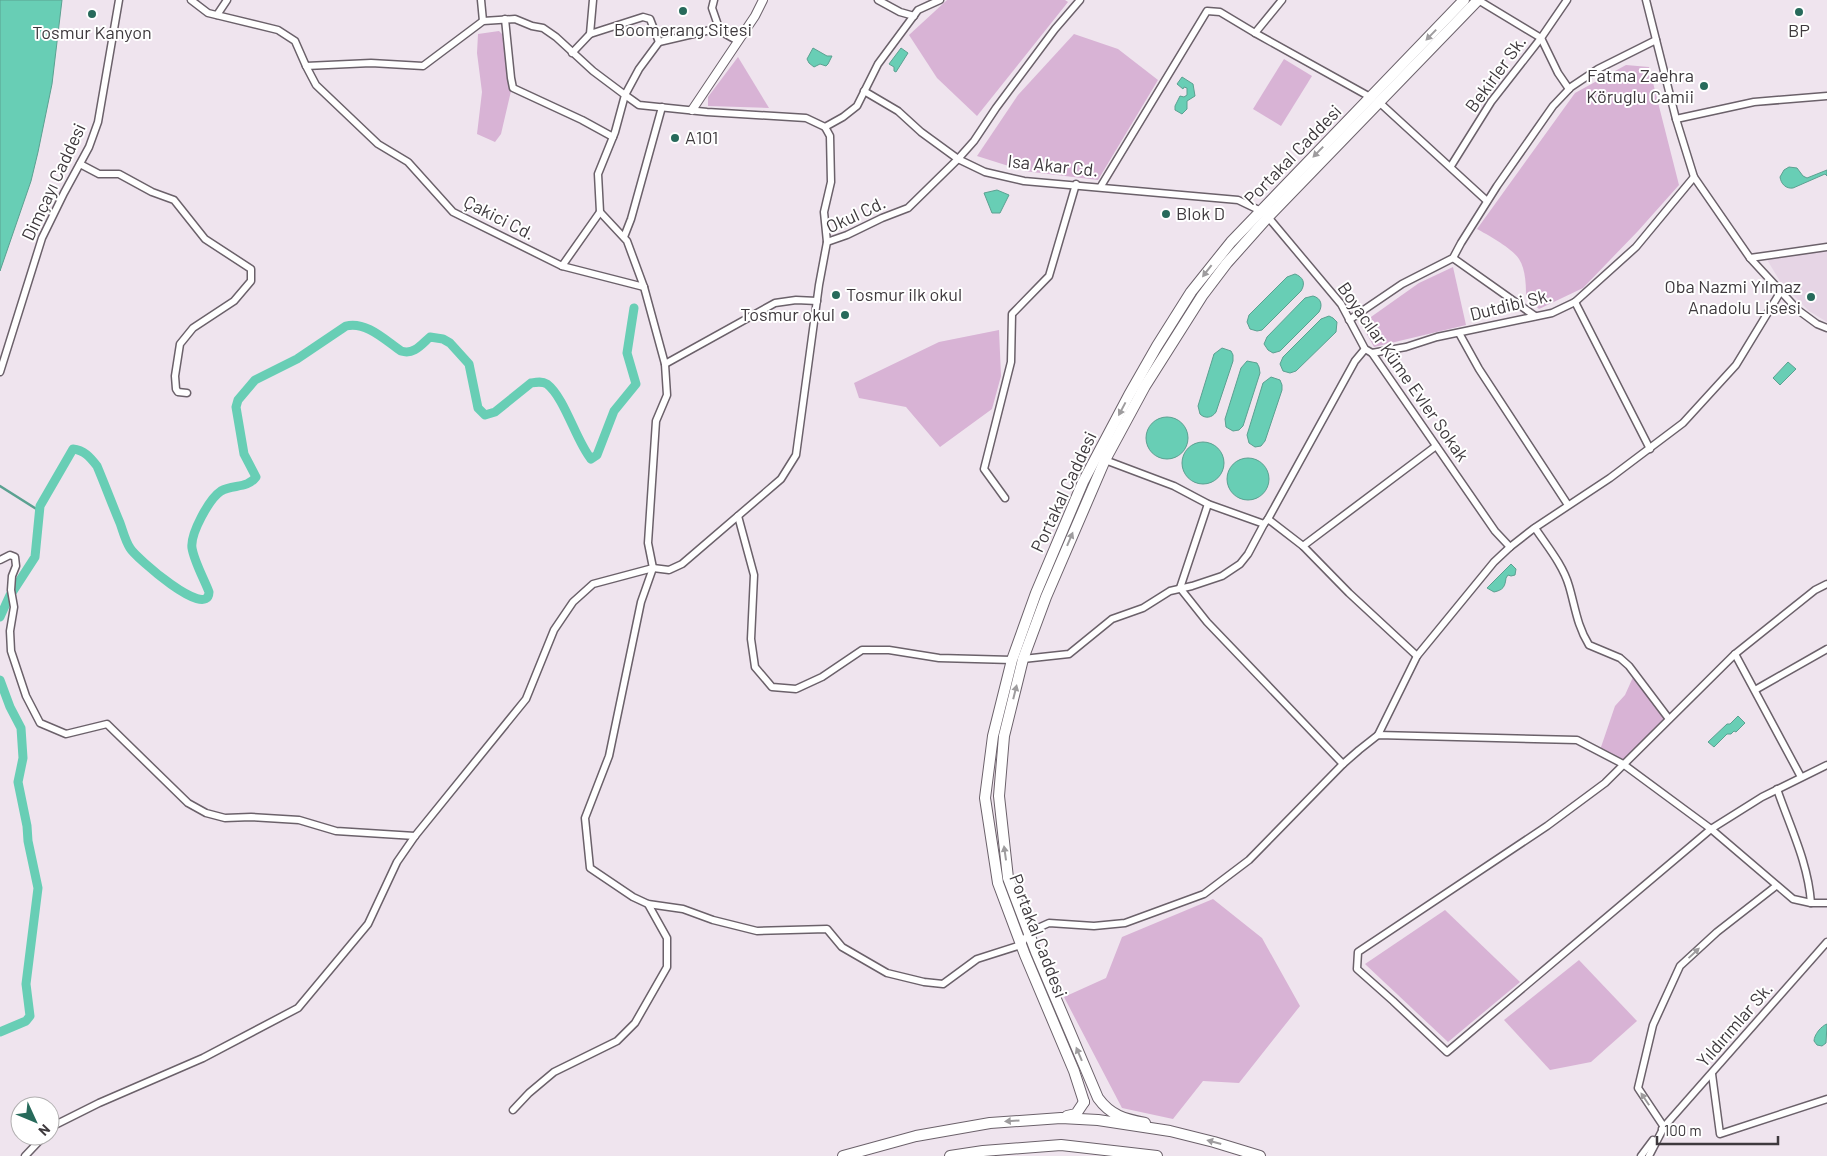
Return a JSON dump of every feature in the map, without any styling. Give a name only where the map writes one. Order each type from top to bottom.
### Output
[{"type":"main road","name":"Portakal Caddesi","points":[[1376,100],[1464,0]]},
{"type":"main road","name":"Portakal Caddesi","points":[[1170,1131],[1115,1115],[1105,1108],[1098,1098],[1008,878],[998,796],[1004,736],[1023,659],[1101,458],[1157,346],[1191,292],[1231,242],[1265,214],[1376,100],[1478,0]]},
{"type":"main road","name":"Portakal Caddesi","points":[[1061,1118],[1076,1114],[1084,1102],[1074,1071],[998,883],[985,798],[993,736],[1012,660],[1044,574],[1084,482],[1101,458]]},
{"type":"main road","points":[[843,1156],[916,1136],[990,1123],[1061,1118],[1098,1120],[1170,1131],[1260,1156]]},
{"type":"main road","points":[[950,1156],[983,1150],[1061,1145],[1120,1154],[1158,1156]]},
{"type":"street","name":"Dimçayı Caddesi","points":[[0,372],[42,238],[89,147],[98,122],[120,0]]},
{"type":"street","name":"Çakici Cd.","points":[[191,0],[208,13],[278,30],[295,41],[316,85],[378,144],[408,162],[453,212],[562,266],[644,287]]},
{"type":"street","points":[[216,15],[227,0]]},
{"type":"street","points":[[481,0],[483,20]]},
{"type":"street","points":[[590,34],[593,0]]},
{"type":"street","points":[[714,0],[712,8],[720,31],[738,41]]},
{"type":"street","points":[[692,110],[763,0]]},
{"type":"street","points":[[878,0],[900,12],[914,16]]},
{"type":"street","points":[[825,127],[844,117],[857,106],[878,64],[918,10],[940,0]]},
{"type":"street","name":"Okul Cd.","points":[[60,1122],[99,1103],[203,1058],[298,1008],[368,924],[397,862],[416,836],[526,699],[554,630],[573,602],[593,584],[653,568],[669,570],[682,564],[782,479],[796,456],[827,242],[908,208],[958,160],[974,141],[996,108],[1080,0]]},
{"type":"street","points":[[1255,34],[1282,0]]},
{"type":"street","points":[[1478,0],[1541,38],[1558,73],[1569,88]]},
{"type":"street","name":"Bekirler Sk.","points":[[1451,166],[1491,102],[1541,38],[1566,0]]},
{"type":"street","points":[[1646,0],[1676,119],[1694,177],[1750,258],[1798,310],[1817,324],[1827,328]]},
{"type":"street","points":[[1101,186],[1207,11],[1220,12],[1255,34],[1376,100],[1451,166],[1487,201]]},
{"type":"street","points":[[572,53],[590,34],[643,17],[650,19],[659,42]]},
{"type":"street","points":[[505,18],[510,78],[513,88],[582,120],[613,137]]},
{"type":"street","points":[[306,66],[371,63],[423,66],[483,20],[515,18],[532,26],[543,28],[556,37],[572,53],[639,105],[806,118],[825,127],[830,136],[831,182],[824,212],[827,242]]},
{"type":"street","points":[[562,266],[600,212],[598,174],[613,137],[625,95],[639,69],[659,42],[719,28]]},
{"type":"street","points":[[1349,320],[1402,284],[1453,258],[1487,201],[1553,106],[1569,88],[1598,69],[1656,40]]},
{"type":"street","name":"Isa Akar Cd.","points":[[864,91],[898,111],[921,132],[958,160],[985,172],[1024,181],[1101,186],[1238,200],[1265,214]]},
{"type":"street","points":[[1676,119],[1754,102],[1827,96]]},
{"type":"street","points":[[624,237],[631,220],[662,107]]},
{"type":"street","points":[[80,164],[99,174],[119,174],[152,192],[174,200],[206,239],[251,269],[251,281],[234,300],[192,328],[180,344],[175,376],[176,389],[178,392],[187,392]]},
{"type":"street","name":"Dutdibi Sk.","points":[[1372,353],[1406,347],[1459,333],[1552,313],[1575,302],[1636,247],[1694,177]]},
{"type":"street","points":[[1005,498],[984,469],[1011,362],[1012,314],[1049,276],[1076,184]]},
{"type":"street","points":[[600,212],[627,240],[644,287],[665,364],[667,395],[656,421],[648,543],[653,568],[642,602],[608,756],[584,818],[590,868],[633,897],[648,904],[683,910],[757,931],[827,929],[842,947],[888,973],[924,982],[943,984],[977,959],[1022,945],[1029,932],[1049,923],[1094,926],[1125,923],[1204,894],[1249,860],[1343,764],[1378,736],[1417,656],[1494,562],[1535,528],[1610,478],[1683,424],[1730,372],[1781,291]]},
{"type":"street","name":"Boyacılar Küme Evler Sokak","points":[[1265,214],[1341,304],[1365,349],[1372,353],[1495,531],[1510,547]]},
{"type":"street","points":[[1750,258],[1827,246]]},
{"type":"street","points":[[1453,258],[1535,316]]},
{"type":"street","points":[[665,364],[775,303],[796,300],[817,301]]},
{"type":"street","points":[[1575,302],[1650,449]]},
{"type":"street","points":[[1459,333],[1479,369],[1568,505]]},
{"type":"street","points":[[738,516],[754,575],[751,639],[756,667],[772,687],[796,689],[822,677],[862,650],[889,650],[939,658],[1012,660],[1069,654],[1112,619],[1143,608],[1170,591],[1222,576],[1240,564],[1248,554],[1356,361],[1365,349]]},
{"type":"street","points":[[1303,546],[1436,446]]},
{"type":"street","points":[[1101,458],[1174,486],[1208,504],[1266,522],[1303,546],[1349,593],[1417,656]]},
{"type":"street","points":[[1180,588],[1208,504]]},
{"type":"street","points":[[1535,528],[1564,573],[1578,623],[1589,645],[1620,658],[1629,666],[1669,719]]},
{"type":"street","points":[[0,560],[10,555],[15,557],[16,566],[12,576],[14,607],[10,631],[11,651],[26,696],[40,722],[66,734],[107,724],[188,803],[206,813],[225,818],[251,817],[299,820],[336,831],[416,836]]},
{"type":"street","points":[[1827,584],[1815,590],[1735,654],[1605,783],[1547,826],[1358,952],[1357,969],[1394,1001],[1447,1052],[1711,829],[1762,796],[1827,765]]},
{"type":"street","points":[[1180,588],[1207,622],[1343,764]]},
{"type":"street","points":[[1755,690],[1827,649]]},
{"type":"street","points":[[1735,654],[1801,777]]},
{"type":"street","points":[[1378,736],[1577,740],[1623,764],[1711,829],[1793,899],[1811,903],[1827,903]]},
{"type":"street","points":[[1777,789],[1803,859],[1809,883],[1811,903]]},
{"type":"street","points":[[1664,1127],[1638,1088],[1653,1025],[1680,966],[1717,932],[1776,886]]},
{"type":"street","points":[[513,1110],[554,1072],[617,1041],[635,1023],[667,967],[667,938],[648,904]]},
{"type":"street","name":"Yıldırımlar Sk.","points":[[1664,1127],[1827,942]]},
{"type":"street","points":[[1712,1074],[1720,1134],[1827,1099]]},
{"type":"street","points":[[1641,1156],[1664,1127]]},
{"type":"street","points":[[1649,1156],[1664,1127]]},
{"type":"street","points":[[25,1156],[34,1146]]},
{"type":"shaded area","points":[[0,0],[62,0],[52,84],[38,152],[31,181],[0,271]]},
{"type":"shaded area","points":[[947,0],[1065,0],[1068,2],[977,116],[937,78],[909,35]]},
{"type":"shaded area","points":[[499,31],[502,34],[511,91],[501,134],[495,142],[477,134],[482,92],[477,53],[478,34]]},
{"type":"shaded area","points":[[1074,34],[1118,49],[1158,80],[1098,180],[1024,171],[977,156],[1018,95]]},
{"type":"shaded area","points":[[813,48],[827,56],[832,56],[826,66],[820,64],[814,67],[809,63],[807,59]]},
{"type":"shaded area","points":[[901,48],[908,53],[896,72],[894,67],[889,64]]},
{"type":"shaded area","points":[[738,57],[769,108],[708,106],[708,97]]},
{"type":"shaded area","points":[[1284,59],[1312,76],[1281,126],[1253,109]]},
{"type":"shaded area","points":[[1626,65],[1649,67],[1679,185],[1583,288],[1539,309],[1526,298],[1524,273],[1516,255],[1506,246],[1477,229],[1575,93]]},
{"type":"shaded area","points":[[1182,77],[1193,84],[1195,96],[1187,101],[1187,109],[1182,114],[1175,110],[1175,106],[1180,96],[1184,97],[1187,95],[1187,88],[1184,87],[1183,89],[1177,84]]},
{"type":"shaded area","points":[[1789,167],[1797,168],[1807,178],[1827,170],[1827,176],[1825,174],[1793,188],[1788,188],[1783,184],[1780,177],[1784,170]]},
{"type":"shaded area","points":[[997,190],[1009,195],[1000,213],[992,213],[984,193]]},
{"type":"shaded area","name":"Oba Nazmi Yılmaz Anadolu Lisesi","points":[[1827,249],[1827,322],[1809,311],[1781,283],[1766,258]]},
{"type":"shaded area","points":[[1453,267],[1466,325],[1374,347],[1361,324],[1419,283]]},
{"type":"shaded area","points":[[1295,274],[1303,281],[1301,291],[1262,330],[1250,329],[1247,322],[1249,315],[1287,277]]},
{"type":"shaded area","points":[[1313,296],[1318,298],[1320,302],[1319,312],[1280,351],[1273,353],[1268,350],[1264,344],[1267,337],[1305,298]]},
{"type":"shaded area","points":[[1329,316],[1337,322],[1336,332],[1296,371],[1290,373],[1283,371],[1280,364],[1283,357],[1321,319]]},
{"type":"shaded area","points":[[999,330],[1001,376],[992,409],[940,447],[906,407],[859,398],[854,383],[939,342]]},
{"type":"shaded area","points":[[1222,348],[1231,351],[1233,361],[1216,412],[1210,417],[1204,417],[1200,414],[1198,406],[1214,354]]},
{"type":"shaded area","points":[[1247,361],[1257,363],[1260,373],[1243,426],[1239,430],[1233,431],[1226,427],[1225,419],[1241,368]]},
{"type":"shaded area","points":[[1788,362],[1796,369],[1780,385],[1773,378]]},
{"type":"shaded area","points":[[1271,377],[1280,380],[1282,390],[1265,441],[1261,446],[1255,447],[1249,443],[1247,435],[1263,383]]},
{"type":"shaded area","points":[[1167,417],[1182,423],[1188,438],[1182,453],[1167,459],[1152,453],[1146,438],[1152,423]]},
{"type":"shaded area","points":[[1203,442],[1218,448],[1224,463],[1218,478],[1203,484],[1188,478],[1182,463],[1188,448]]},
{"type":"shaded area","points":[[1248,458],[1263,464],[1269,479],[1263,494],[1248,500],[1233,494],[1227,479],[1233,464]]},
{"type":"shaded area","points":[[1511,564],[1516,569],[1515,575],[1508,575],[1503,588],[1494,592],[1487,588]]},
{"type":"shaded area","points":[[1634,675],[1666,719],[1623,761],[1600,750],[1615,706],[1625,695]]},
{"type":"shaded area","points":[[1738,716],[1745,723],[1736,732],[1727,734],[1714,747],[1708,742],[1727,724],[1730,724]]},
{"type":"shaded area","points":[[1213,899],[1262,938],[1300,1006],[1239,1083],[1203,1081],[1173,1119],[1122,1108],[1064,997],[1106,978],[1122,937]]},
{"type":"shaded area","points":[[1445,910],[1520,982],[1448,1042],[1365,964]]},
{"type":"shaded area","points":[[1579,960],[1637,1021],[1591,1062],[1550,1070],[1504,1020]]},
{"type":"shaded area","points":[[1827,1024],[1826,1043],[1822,1046],[1817,1045],[1814,1041],[1815,1036]]},
{"type":"waterway","points":[[13,591],[35,557],[40,506],[73,449],[86,454],[97,466],[127,542],[135,554],[157,574],[185,593],[197,599],[206,599],[209,592],[192,548],[197,526],[216,495],[226,489],[244,485],[256,477],[244,454],[236,407],[238,400],[255,380],[297,359],[346,326],[361,326],[368,329],[401,351],[406,352],[414,350],[430,337],[443,339],[450,343],[469,364],[478,408],[485,415],[495,412],[531,383],[541,382],[547,384],[565,409],[580,442],[591,459],[597,455],[614,411],[636,384],[627,353],[634,308]]},
{"type":"waterway","points":[[0,486],[38,510]]},
{"type":"waterway","points":[[0,617],[10,595]]},
{"type":"waterway","points":[[0,680],[10,707],[21,728],[23,758],[18,782],[38,888],[26,984],[30,1016],[26,1021],[0,1032]]},
{"type":"place","name":"Boomerang Sitesi","points":[[683,11]]},
{"type":"place","name":"BP","points":[[1799,12]]},
{"type":"place","name":"Tosmur Kanyon","points":[[92,14]]},
{"type":"place","name":"Fatma Zaehra Köruglu Camii","points":[[1704,86]]},
{"type":"place","name":"A101","points":[[675,138]]},
{"type":"place","name":"Blok D","points":[[1166,214]]},
{"type":"place","name":"Tosmur ilk okul","points":[[836,295]]},
{"type":"place","name":"Oba Nazmi Yılmaz Anadolu Lisesi","points":[[1811,297]]},
{"type":"place","name":"Tosmur okul","points":[[845,315]]}]
